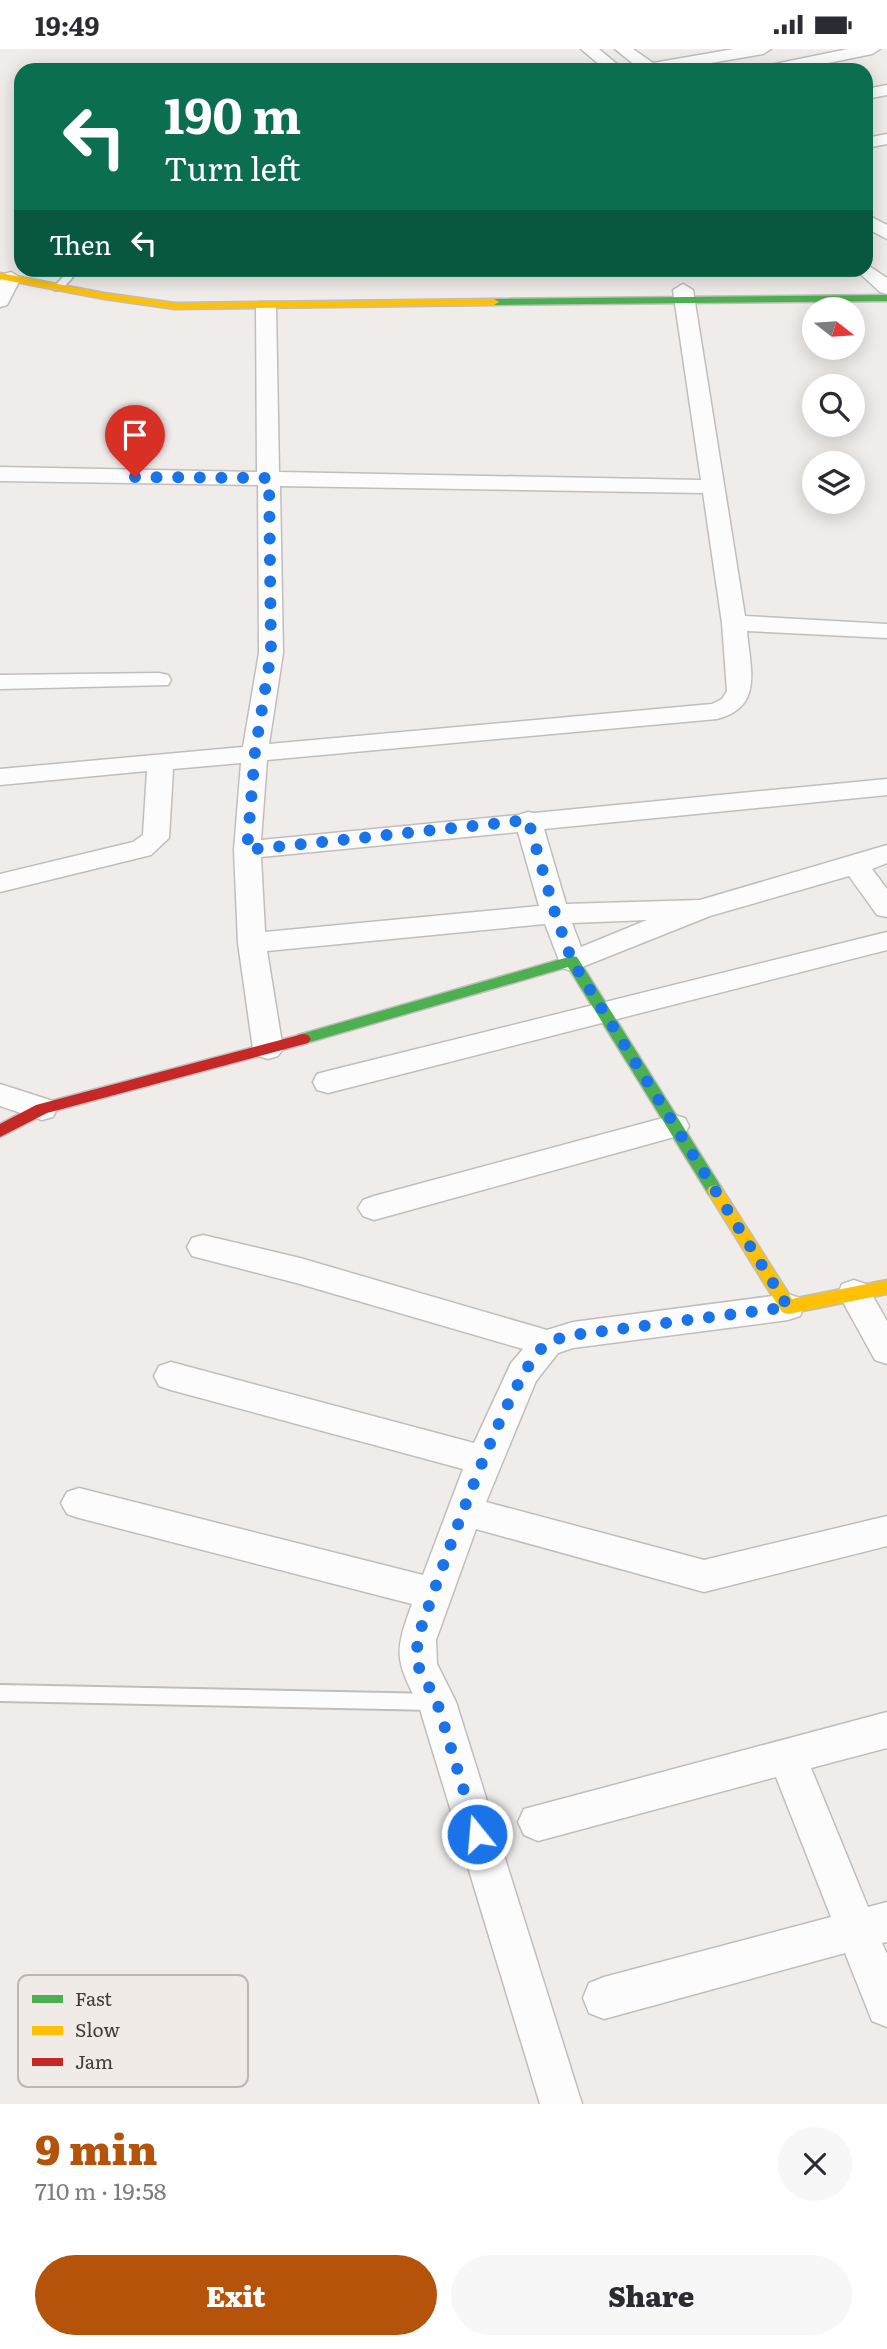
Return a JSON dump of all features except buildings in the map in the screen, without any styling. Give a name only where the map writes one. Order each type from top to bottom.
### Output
[{"type":"street","points":[[590,49],[607,63]]},
{"type":"street","points":[[627,52],[663,49]]},
{"type":"street","points":[[680,49],[695,61]]},
{"type":"street","points":[[683,63],[763,49]]},
{"type":"street","points":[[805,63],[872,49]]},
{"type":"street","points":[[627,52],[641,63]]},
{"type":"street","points":[[0,301],[8,271]]},
{"type":"street","points":[[873,277],[887,289]]},
{"type":"street","points":[[65,279],[148,291],[217,296],[684,295],[887,298]]},
{"type":"street","points":[[65,279],[175,306],[266,306],[887,289]]},
{"type":"street","points":[[0,777],[718,711],[732,704],[739,691],[734,623],[711,487],[684,295]]},
{"type":"street","points":[[266,306],[271,653],[255,752],[247,850],[252,943],[268,1049]]},
{"type":"street","points":[[0,474],[711,487]]},
{"type":"street","points":[[734,623],[887,631]]},
{"type":"street","points":[[0,682],[159,680]]},
{"type":"street","points":[[0,883],[142,849],[156,838],[160,763]]},
{"type":"street","points":[[247,850],[887,786]]},
{"type":"street","points":[[528,820],[572,961],[788,1307]]},
{"type":"street","points":[[0,1131],[41,1109],[268,1049],[572,961],[700,909],[887,854]]},
{"type":"street","points":[[855,865],[887,908]]},
{"type":"street","points":[[252,943],[555,913],[700,909]]},
{"type":"street","points":[[328,1082],[887,940]]},
{"type":"street","points":[[0,1095],[41,1109]]},
{"type":"street","points":[[374,1208],[674,1126]]},
{"type":"street","points":[[203,1247],[300,1271],[547,1343],[573,1335],[788,1307],[887,1286]]},
{"type":"street","points":[[854,1293],[887,1351]]},
{"type":"street","points":[[547,1343],[523,1373],[484,1460],[417,1640],[418,1666],[437,1702],[562,2104]]},
{"type":"street","points":[[171,1377],[484,1460]]},
{"type":"street","points":[[79,1503],[433,1593]]},
{"type":"street","points":[[464,1511],[704,1576],[887,1531]]},
{"type":"street","points":[[538,1822],[887,1730]]},
{"type":"street","points":[[787,1755],[872,1926],[887,2006]]},
{"type":"street","points":[[604,1998],[872,1926]]},
{"type":"lane","points":[[0,1693],[437,1702]]},
{"type":"traffic: fast","points":[[494,302],[887,298]]},
{"type":"traffic: fast","points":[[303,1039],[572,961],[715,1191]]},
{"type":"traffic: slow","points":[[0,276],[104,296],[175,306],[494,302]]},
{"type":"traffic: slow","points":[[715,1191],[788,1307],[887,1287]]},
{"type":"traffic: jam","points":[[0,1131],[42,1109],[303,1039]]},
{"type":"route","points":[[135,477],[269,478],[271,653],[255,752],[247,850],[528,820],[572,961],[788,1307],[573,1335],[547,1343],[523,1373],[484,1460],[417,1640],[418,1666],[437,1702],[477,1834]]}]
